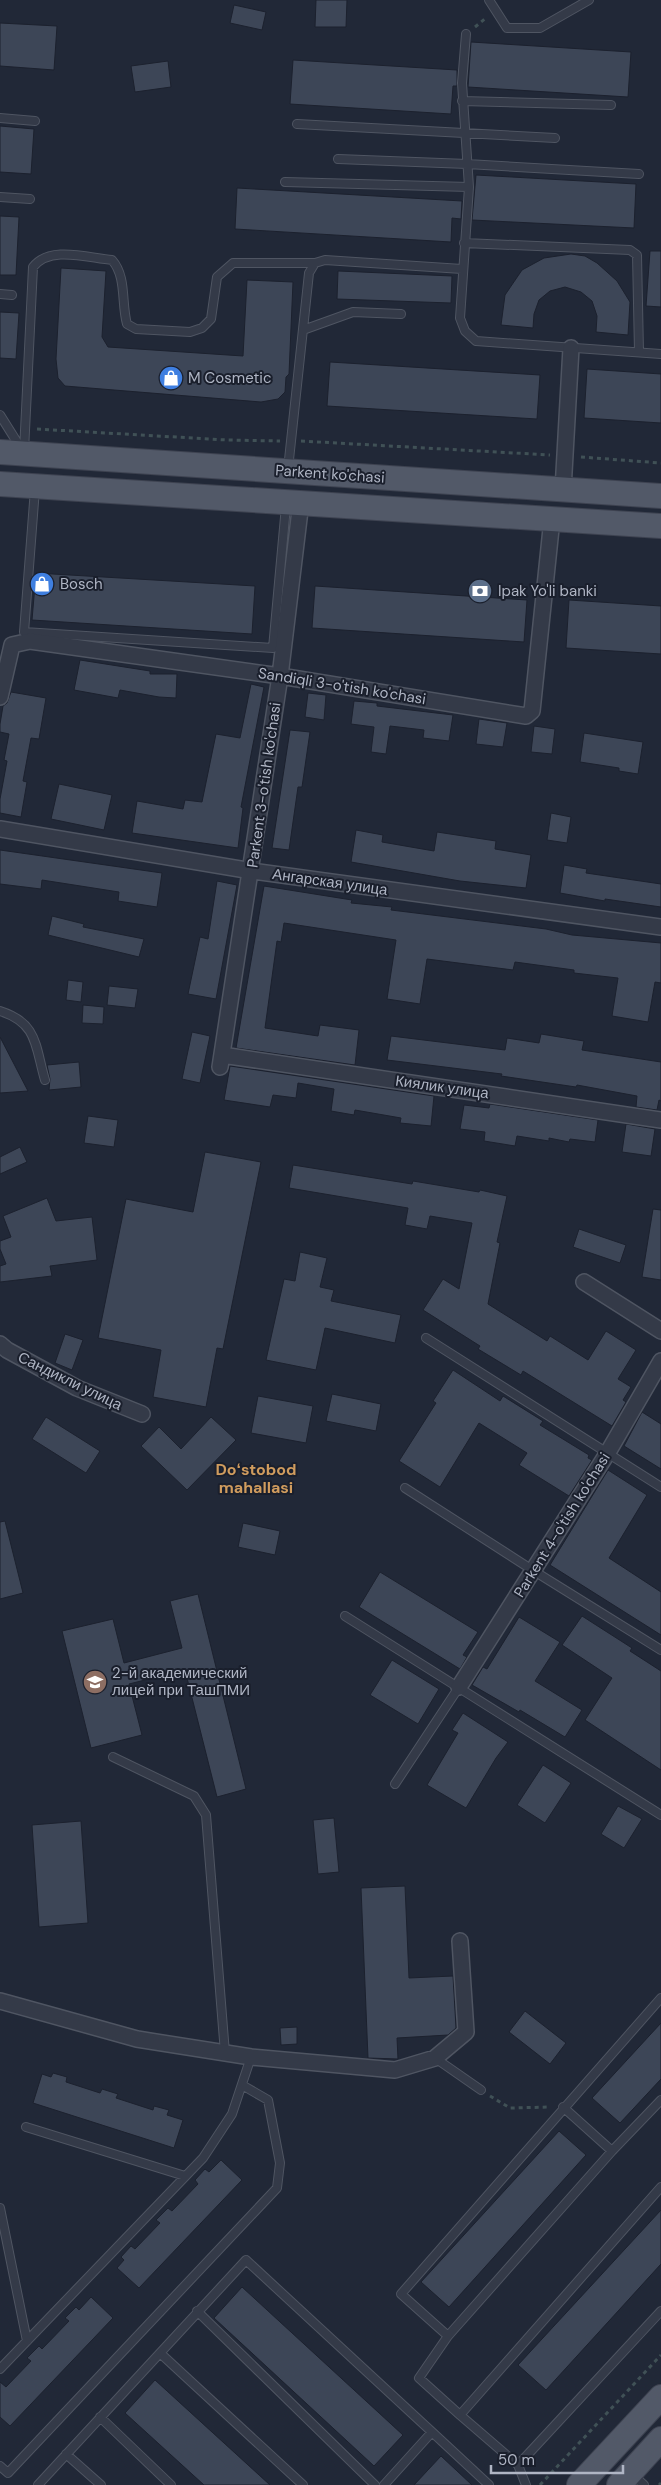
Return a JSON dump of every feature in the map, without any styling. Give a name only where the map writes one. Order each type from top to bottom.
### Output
[{"type":"main road","name":"Parkent ko'chasi","points":[[0,452],[661,496]]},
{"type":"main road","name":"Parkent ko'chasi","points":[[0,484],[294,501],[661,526]]},
{"type":"main road","points":[[580,2485],[661,2397]]},
{"type":"main road","points":[[631,2481],[661,2440]]},
{"type":"street","points":[[563,490],[571,348]]},
{"type":"street","name":"Parkent 3-o'tish ko'chasi","points":[[221,1061],[252,871],[280,676],[294,501]]},
{"type":"street","name":"Sandiqli 3-o'tish ko'chasi","points":[[0,697],[12,645],[30,641],[280,676],[526,716],[532,711],[552,519]]},
{"type":"street","name":"Ангарская улица","points":[[0,829],[252,871],[661,927]]},
{"type":"street","name":"Киялик улица","points":[[221,1061],[661,1120]]},
{"type":"street","points":[[584,1282],[661,1330]]},
{"type":"street","name":"Сандикли улица","points":[[0,1344],[7,1350],[77,1388],[142,1414]]},
{"type":"street","name":"Parkent 4-o'tish ko'chasi","points":[[459,1688],[607,1454],[661,1360]]},
{"type":"street","points":[[0,2001],[136,2039],[251,2058],[395,2070],[435,2058],[466,2032],[460,1941]]},
{"type":"lane","points":[[489,0],[507,28],[527,29],[540,28],[588,0]]},
{"type":"lane","points":[[466,34],[462,101],[469,187],[460,318],[465,331],[476,341],[661,354]]},
{"type":"lane","points":[[462,101],[611,105]]},
{"type":"lane","points":[[0,118],[35,121]]},
{"type":"lane","points":[[297,124],[555,138]]},
{"type":"lane","points":[[338,160],[467,164],[639,174]]},
{"type":"lane","points":[[285,182],[469,187]]},
{"type":"lane","points":[[0,197],[30,199]]},
{"type":"lane","points":[[464,243],[630,250],[637,255],[639,352]]},
{"type":"lane","points":[[24,453],[33,267],[39,260],[55,254],[112,260],[118,267],[121,279],[127,324],[136,329],[190,332],[202,328],[211,319],[217,277],[233,263],[315,263],[325,260],[462,269]]},
{"type":"lane","points":[[287,471],[292,441],[309,273],[315,263]]},
{"type":"lane","points":[[0,294],[12,295]]},
{"type":"lane","points":[[303,330],[353,312],[401,314]]},
{"type":"lane","points":[[0,415],[24,453]]},
{"type":"lane","points":[[36,486],[24,632],[273,648],[294,501]]},
{"type":"lane","points":[[0,1011],[14,1015],[31,1030],[45,1080]]},
{"type":"lane","points":[[426,1338],[661,1487]]},
{"type":"lane","points":[[405,1488],[661,1650]]},
{"type":"lane","points":[[345,1616],[661,1814]]},
{"type":"lane","points":[[395,1784],[459,1688]]},
{"type":"lane","points":[[113,1757],[194,1796],[206,1815],[225,2053]]},
{"type":"lane","points":[[448,2336],[401,2294],[563,2107],[661,1998]]},
{"type":"lane","points":[[0,2369],[203,2158],[232,2114],[251,2058]]},
{"type":"lane","points":[[435,2058],[481,2090]]},
{"type":"lane","points":[[0,2466],[8,2474],[277,2188],[280,2163],[268,2100],[242,2084]]},
{"type":"lane","points":[[526,2485],[518,2465],[419,2378],[448,2336],[612,2152],[661,2100]]},
{"type":"lane","points":[[563,2107],[612,2152]]},
{"type":"lane","points":[[26,2127],[186,2176]]},
{"type":"lane","points":[[460,2415],[660,2192]]},
{"type":"lane","points":[[0,2208],[27,2341]]},
{"type":"lane","points":[[38,2485],[246,2260],[489,2485]]},
{"type":"lane","points":[[197,2311],[375,2485]]},
{"type":"lane","points":[[518,2465],[661,2311]]},
{"type":"lane","points":[[160,2353],[302,2485]]},
{"type":"lane","points":[[100,2417],[171,2485]]},
{"type":"lane","points":[[384,2485],[432,2432]]},
{"type":"lane","points":[[66,2454],[101,2485]]},
{"type":"path","points":[[466,34],[486,18],[482,12]]},
{"type":"path","points":[[26,428],[228,440],[344,442],[661,463]]},
{"type":"path","points":[[481,2090],[510,2108],[549,2106],[558,2114]]},
{"type":"path","points":[[540,2485],[661,2355]]},
{"type":"building","points":[[316,0],[347,0],[346,27],[315,27]]},
{"type":"building","points":[[234,5],[266,12],[262,30],[230,23]]},
{"type":"building","points":[[0,23],[57,26],[54,70],[0,66]]},
{"type":"building","points":[[471,42],[631,52],[628,97],[468,87]]},
{"type":"building","points":[[293,60],[457,70],[457,86],[453,86],[451,114],[290,104]]},
{"type":"building","points":[[168,61],[171,87],[135,92],[131,66]]},
{"type":"building","points":[[0,126],[34,129],[31,174],[0,172]]},
{"type":"building","points":[[476,175],[636,184],[634,228],[472,220]]},
{"type":"building","points":[[237,188],[462,201],[461,219],[452,218],[451,242],[235,229]]},
{"type":"building","points":[[0,216],[19,217],[16,275],[0,275]]},
{"type":"building","points":[[650,251],[661,251],[661,307],[646,306]]},
{"type":"building","points":[[571,254],[585,256],[597,263],[617,281],[630,302],[628,335],[596,332],[597,316],[592,301],[581,292],[565,287],[550,291],[539,300],[534,314],[533,328],[501,325],[505,295],[522,270],[544,258]]},
{"type":"building","points":[[61,268],[106,271],[102,337],[108,347],[243,356],[247,280],[293,282],[289,374],[286,377],[285,392],[278,399],[261,402],[65,386],[58,378],[56,359]]},
{"type":"building","points":[[338,271],[452,276],[451,303],[337,299]]},
{"type":"building","points":[[0,312],[19,313],[16,359],[0,358]]},
{"type":"building","points":[[330,362],[540,375],[537,419],[327,406]]},
{"type":"building","points":[[587,369],[661,374],[661,423],[584,418]]},
{"type":"building","points":[[36,573],[255,586],[252,634],[32,620]]},
{"type":"building","points":[[315,586],[527,600],[524,642],[312,628]]},
{"type":"building","points":[[569,600],[661,606],[661,654],[566,648]]},
{"type":"building","points":[[80,660],[150,671],[150,674],[177,674],[176,698],[120,690],[118,698],[74,690]]},
{"type":"building","points":[[251,684],[264,687],[241,807],[243,808],[238,848],[132,833],[137,801],[183,809],[185,800],[202,802],[216,734],[240,738]]},
{"type":"building","points":[[11,692],[46,698],[39,739],[31,738],[23,781],[27,782],[21,817],[0,813],[0,799],[7,761],[4,760],[9,734],[0,732],[0,724],[3,706],[7,703]]},
{"type":"building","points":[[308,693],[326,695],[324,720],[305,717]]},
{"type":"building","points":[[354,701],[377,703],[377,706],[453,715],[449,741],[423,738],[424,730],[390,726],[386,754],[371,752],[374,727],[351,724]]},
{"type":"building","points":[[479,719],[507,723],[503,747],[476,744]]},
{"type":"building","points":[[534,726],[555,729],[552,754],[531,752]]},
{"type":"building","points":[[290,730],[310,732],[302,787],[298,787],[289,850],[272,848]]},
{"type":"building","points":[[584,733],[643,742],[638,774],[619,771],[619,768],[580,762]]},
{"type":"building","points":[[59,784],[112,795],[104,830],[51,819]]},
{"type":"building","points":[[551,813],[571,817],[567,843],[547,840]]},
{"type":"building","points":[[356,830],[383,835],[382,842],[434,851],[437,832],[496,841],[495,849],[531,855],[526,888],[460,881],[351,862]]},
{"type":"building","points":[[0,850],[162,873],[157,907],[118,901],[119,892],[42,880],[41,889],[0,884]]},
{"type":"building","points":[[564,865],[587,869],[586,873],[661,884],[661,907],[605,899],[605,901],[560,893]]},
{"type":"building","points":[[217,881],[237,885],[216,999],[188,994],[200,937],[208,939]]},
{"type":"building","points":[[264,886],[352,900],[351,903],[392,907],[391,910],[546,929],[572,935],[661,943],[661,983],[655,982],[648,1022],[612,1016],[618,978],[574,973],[574,970],[515,962],[513,970],[427,959],[420,1004],[387,999],[396,940],[284,923],[281,942],[277,941],[265,1028],[318,1036],[320,1025],[359,1030],[355,1065],[236,1048]]},
{"type":"building","points":[[52,916],[84,924],[83,927],[144,939],[139,957],[48,935]]},
{"type":"building","points":[[68,980],[83,982],[81,1002],[66,1000]]},
{"type":"building","points":[[109,986],[138,989],[135,1008],[107,1005]]},
{"type":"building","points":[[83,1005],[104,1007],[103,1024],[82,1023]]},
{"type":"building","points":[[192,1032],[210,1036],[200,1083],[182,1079]]},
{"type":"building","points":[[541,1034],[584,1041],[582,1050],[661,1062],[661,1101],[659,1100],[657,1110],[636,1107],[637,1096],[577,1085],[576,1087],[501,1076],[502,1074],[387,1060],[391,1036],[505,1050],[507,1038],[539,1043]]},
{"type":"building","points":[[0,1037],[28,1091],[0,1093]]},
{"type":"building","points":[[79,1062],[81,1087],[49,1090],[50,1079],[47,1065]]},
{"type":"building","points":[[230,1066],[434,1096],[431,1126],[400,1123],[401,1118],[355,1110],[354,1115],[331,1111],[334,1089],[298,1083],[296,1098],[273,1095],[270,1107],[224,1100]]},
{"type":"building","points":[[490,1104],[598,1120],[595,1142],[570,1139],[569,1142],[549,1138],[549,1141],[517,1136],[515,1146],[484,1141],[485,1132],[460,1129],[464,1105],[489,1108]]},
{"type":"building","points":[[88,1116],[118,1120],[114,1147],[84,1143]]},
{"type":"building","points":[[626,1124],[655,1129],[651,1156],[622,1152]]},
{"type":"building","points":[[20,1147],[27,1162],[0,1174],[0,1157]]},
{"type":"building","points":[[205,1152],[261,1162],[223,1349],[217,1348],[206,1407],[153,1397],[161,1350],[98,1338],[126,1199],[193,1212]]},
{"type":"building","points":[[293,1165],[412,1184],[413,1181],[479,1192],[480,1190],[507,1196],[497,1242],[500,1243],[488,1304],[547,1341],[550,1336],[588,1360],[606,1331],[636,1350],[618,1379],[631,1387],[623,1400],[626,1402],[612,1426],[523,1371],[521,1375],[478,1349],[480,1346],[423,1310],[443,1279],[459,1289],[472,1223],[430,1216],[427,1229],[405,1225],[408,1208],[289,1188]]},
{"type":"building","points":[[47,1198],[56,1221],[92,1217],[97,1260],[50,1266],[52,1276],[0,1282],[0,1266],[6,1264],[0,1249],[0,1241],[11,1237],[3,1216]]},
{"type":"building","points":[[653,1209],[661,1210],[661,1280],[642,1277]]},
{"type":"building","points":[[579,1229],[626,1245],[620,1263],[573,1247]]},
{"type":"building","points":[[300,1252],[327,1258],[320,1287],[334,1290],[331,1301],[401,1315],[395,1343],[325,1328],[316,1370],[266,1360],[284,1279],[295,1281]]},
{"type":"building","points":[[65,1334],[83,1340],[72,1370],[55,1363]]},
{"type":"building","points":[[453,1370],[500,1401],[503,1396],[543,1421],[540,1425],[589,1455],[588,1458],[592,1460],[569,1496],[519,1465],[527,1453],[479,1423],[440,1487],[399,1461],[436,1403],[433,1401]]},
{"type":"building","points":[[332,1394],[381,1404],[376,1431],[326,1421]]},
{"type":"building","points":[[258,1396],[313,1406],[306,1443],[251,1433]]},
{"type":"building","points":[[642,1412],[661,1424],[661,1469],[624,1446]]},
{"type":"building","points":[[46,1417],[100,1451],[86,1473],[32,1439]]},
{"type":"building","points":[[211,1417],[236,1440],[187,1490],[141,1446],[159,1427],[181,1449]]},
{"type":"building","points":[[608,1470],[647,1495],[609,1558],[661,1592],[661,1635],[550,1565]]},
{"type":"building","points":[[5,1521],[23,1593],[0,1599],[0,1522]]},
{"type":"building","points":[[243,1523],[280,1531],[275,1555],[238,1547]]},
{"type":"building","points":[[380,1572],[478,1632],[463,1655],[467,1657],[460,1669],[359,1607]]},
{"type":"building","points":[[198,1594],[246,1789],[217,1797],[185,1670],[129,1684],[142,1735],[91,1748],[62,1631],[113,1619],[124,1663],[182,1648],[170,1601]]},
{"type":"building","points":[[582,1616],[632,1648],[630,1651],[661,1671],[661,1770],[585,1720],[612,1678],[562,1645]]},
{"type":"building","points":[[519,1617],[560,1642],[535,1681],[582,1710],[565,1737],[520,1710],[519,1712],[472,1685],[483,1667],[487,1669]]},
{"type":"building","points":[[392,1660],[439,1689],[418,1724],[370,1695]]},
{"type":"building","points":[[463,1713],[508,1742],[496,1758],[466,1808],[427,1785],[458,1733],[452,1730]]},
{"type":"building","points":[[543,1765],[571,1783],[545,1823],[517,1805]]},
{"type":"building","points":[[618,1806],[642,1819],[624,1848],[601,1834]]},
{"type":"building","points":[[334,1818],[339,1872],[318,1874],[313,1820]]},
{"type":"building","points":[[81,1821],[88,1923],[39,1927],[32,1825]]},
{"type":"building","points":[[405,1886],[409,1978],[453,1976],[456,2028],[448,2035],[397,2038],[398,2059],[368,2058],[361,1888]]},
{"type":"building","points":[[525,2011],[566,2043],[550,2064],[509,2032]]},
{"type":"building","points":[[661,2023],[661,2079],[620,2123],[592,2098]]},
{"type":"building","points":[[297,2027],[297,2044],[281,2045],[280,2028]]},
{"type":"building","points":[[53,2073],[67,2077],[66,2082],[100,2093],[102,2089],[118,2094],[116,2098],[153,2110],[154,2106],[169,2110],[167,2115],[183,2120],[174,2148],[33,2103],[42,2074],[51,2077]]},
{"type":"building","points":[[559,2131],[586,2155],[449,2307],[421,2282]]},
{"type":"building","points":[[221,2160],[242,2180],[139,2288],[117,2268],[124,2260],[121,2257],[131,2246],[135,2249],[160,2223],[156,2220],[168,2208],[172,2211],[198,2184],[195,2180],[205,2169],[209,2172]]},
{"type":"building","points":[[661,2210],[661,2264],[546,2390],[518,2365]]},
{"type":"building","points":[[242,2287],[403,2435],[374,2466],[214,2318]]},
{"type":"building","points":[[91,2297],[113,2318],[10,2426],[0,2417],[0,2382],[6,2387],[31,2361],[27,2358],[39,2346],[42,2349],[69,2321],[65,2318],[76,2307],[79,2310]]},
{"type":"building","points":[[155,2380],[270,2485],[204,2485],[125,2413]]},
{"type":"building","points":[[441,2456],[472,2485],[414,2485]]},
{"type":"place","name":"M Cosmetic","points":[[171,378]]},
{"type":"place","name":"Bosch","points":[[42,584]]},
{"type":"place","name":"Ipak Yo'li banki","points":[[480,591]]},
{"type":"place","name":"2-й академический лицей при ТашПМИ","points":[[95,1682]]},
{"type":"district","name":"Doʻstobod mahallasi","points":[[256,1478]]}]
